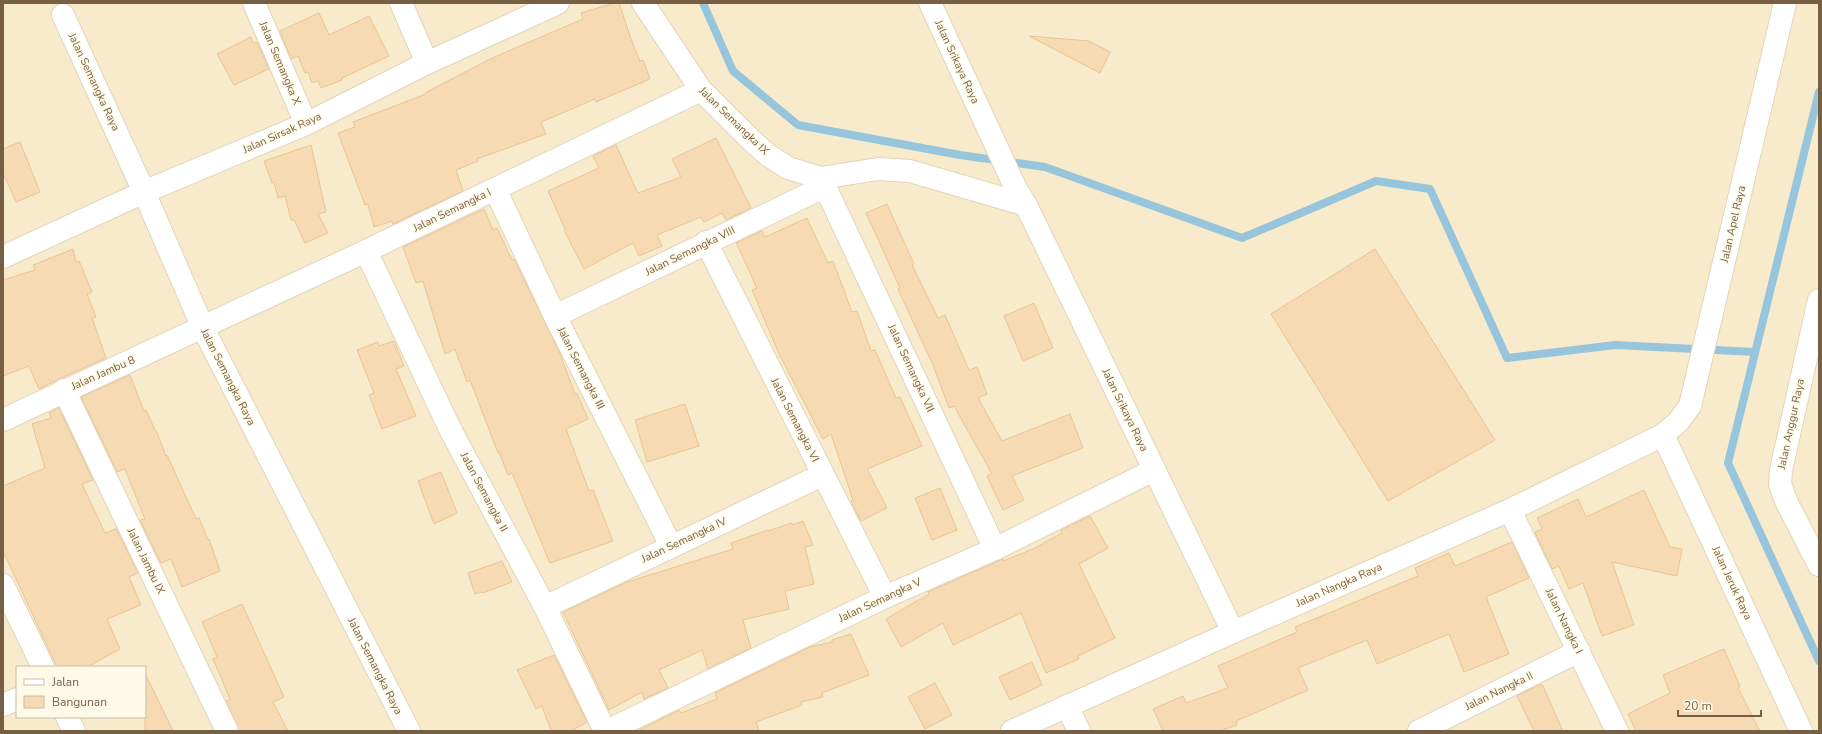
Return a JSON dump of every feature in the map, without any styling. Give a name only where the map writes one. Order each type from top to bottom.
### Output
[{"type":"street","name":"Jalan Semangka X","points":[[254,3],[306,124]]},
{"type":"street","points":[[401,3],[427,63]]},
{"type":"street","name":"Jalan Sirsak Raya","points":[[3,257],[144,192],[306,124],[427,63],[558,3]]},
{"type":"street","name":"Jalan Semangka IX","points":[[643,3],[701,90],[751,140],[768,155],[788,168],[824,182],[878,169],[910,171],[1021,197]]},
{"type":"street","name":"Jalan Srikaya Raya","points":[[930,3],[984,121],[1232,632]]},
{"type":"street","name":"Jalan Apel Raya","points":[[1664,435],[1678,422],[1690,406],[1785,3]]},
{"type":"street","name":"Jalan Semangka Raya","points":[[63,16],[144,192],[203,328],[409,731]]},
{"type":"street","name":"Jalan Semangka I","points":[[203,328],[701,90]]},
{"type":"street","name":"Jalan Semangka VIII","points":[[555,316],[824,182]]},
{"type":"street","name":"Jalan Semangka VII","points":[[824,182],[995,549]]},
{"type":"street","name":"Jalan Semangka III","points":[[495,189],[555,316],[671,546]]},
{"type":"street","name":"Jalan Semangka VI","points":[[706,242],[822,475],[885,597]]},
{"type":"street","name":"Jalan Semangka II","points":[[366,251],[451,431],[545,607],[606,731]]},
{"type":"street","name":"Jalan Anggur Raya","points":[[1819,303],[1781,470],[1780,484],[1786,501],[1819,566]]},
{"type":"street","name":"Jalan Jambu 8","points":[[3,420],[64,390],[203,328]]},
{"type":"street","name":"Jalan Jambu IX","points":[[64,390],[227,731]]},
{"type":"street","name":"Jalan Nangka Raya","points":[[1012,731],[1232,632],[1510,510],[1664,435]]},
{"type":"street","name":"Jalan Jeruk Raya","points":[[1664,435],[1801,731]]},
{"type":"street","name":"Jalan Semangka V","points":[[606,731],[885,597],[995,549],[1154,470]]},
{"type":"street","name":"Jalan Semangka IV","points":[[545,607],[822,475]]},
{"type":"street","name":"Jalan Nangka I","points":[[1510,510],[1617,731]]},
{"type":"street","points":[[3,585],[43,666]]},
{"type":"street","name":"Jalan Nangka II","points":[[1419,731],[1579,651]]},
{"type":"street","points":[[3,705],[16,699]]},
{"type":"street","points":[[1067,706],[1079,731]]},
{"type":"street","points":[[68,718],[74,731]]},
{"type":"shaded area","points":[[3,3],[1819,3],[1819,731],[3,731]]},
{"type":"building","points":[[614,3],[619,3],[631,39],[640,61],[643,60],[650,79],[596,102],[595,99],[541,122],[546,134],[477,159],[478,161],[456,170],[463,191],[393,224],[392,221],[374,227],[368,204],[365,205],[338,133],[355,127],[353,122],[426,94],[425,93],[490,59],[583,19],[581,13]]},
{"type":"building","points":[[319,13],[329,35],[369,16],[389,56],[342,78],[342,80],[321,88],[318,81],[312,83],[308,72],[305,73],[298,56],[291,59],[280,31]]},
{"type":"building","points":[[1029,36],[1089,41],[1110,52],[1100,73]]},
{"type":"building","points":[[251,37],[253,43],[257,42],[269,69],[234,85],[217,54]]},
{"type":"building","points":[[716,138],[751,208],[726,220],[722,213],[704,222],[701,217],[657,235],[662,246],[639,256],[633,243],[584,269],[564,230],[565,229],[548,191],[599,168],[593,156],[616,145],[638,193],[681,177],[672,159]]},
{"type":"building","points":[[20,142],[40,192],[16,202],[3,173],[3,149]]},
{"type":"building","points":[[311,145],[326,212],[318,214],[328,233],[305,243],[294,220],[291,220],[285,196],[278,198],[274,182],[272,183],[264,161]]},
{"type":"building","points":[[887,204],[914,264],[912,265],[938,318],[945,315],[969,370],[977,367],[987,394],[978,398],[1002,441],[1070,414],[1083,448],[1012,476],[1024,500],[1003,510],[987,476],[992,474],[954,406],[949,408],[933,365],[898,289],[900,288],[866,213]]},
{"type":"building","points":[[484,209],[493,230],[497,228],[512,260],[514,259],[559,351],[575,394],[577,393],[588,419],[566,429],[589,491],[593,490],[613,541],[550,563],[512,473],[508,475],[499,452],[498,453],[470,380],[467,382],[455,349],[445,354],[423,281],[416,283],[403,247]]},
{"type":"building","points":[[807,218],[828,263],[833,261],[852,312],[857,311],[871,351],[875,350],[896,398],[900,397],[922,446],[867,469],[887,508],[861,521],[851,501],[853,500],[831,434],[823,439],[779,354],[752,290],[757,288],[736,243],[762,231],[765,237]]},
{"type":"building","points":[[73,249],[76,262],[79,261],[92,292],[87,294],[96,317],[92,318],[106,358],[39,389],[29,366],[3,376],[3,280],[35,270],[33,265]]},
{"type":"building","points":[[1375,249],[1495,440],[1388,501],[1271,314]]},
{"type":"building","points":[[1034,303],[1053,348],[1023,361],[1004,316]]},
{"type":"building","points":[[394,341],[404,366],[396,369],[416,416],[382,429],[369,395],[374,393],[357,350],[378,342],[379,346]]},
{"type":"building","points":[[130,375],[144,411],[146,410],[156,430],[166,456],[167,455],[196,519],[199,518],[208,540],[209,539],[220,571],[182,587],[171,559],[161,563],[140,520],[145,519],[125,469],[117,472],[81,397]]},
{"type":"building","points":[[685,404],[699,446],[647,462],[635,420]]},
{"type":"building","points":[[59,408],[93,480],[82,484],[105,533],[116,529],[138,573],[129,577],[141,605],[107,619],[120,649],[89,666],[57,666],[3,551],[3,486],[45,468],[32,424],[51,418],[49,413]]},
{"type":"building","points":[[441,472],[457,513],[434,524],[418,481]]},
{"type":"building","points":[[940,488],[957,530],[932,540],[915,498]]},
{"type":"building","points":[[1644,490],[1670,547],[1682,549],[1677,576],[1612,562],[1634,625],[1602,636],[1583,583],[1569,589],[1559,566],[1552,569],[1535,532],[1542,529],[1537,518],[1578,499],[1586,517]]},
{"type":"building","points":[[1090,516],[1108,548],[1079,564],[1115,638],[1078,656],[1079,659],[1046,673],[1021,613],[953,645],[943,623],[901,647],[886,619],[929,594],[928,592],[1003,559],[1003,561],[1033,549],[1062,533],[1061,530]]},
{"type":"building","points":[[803,521],[813,545],[805,547],[814,584],[785,591],[789,609],[743,620],[751,648],[708,669],[702,650],[659,670],[668,688],[644,699],[642,692],[609,710],[563,612],[627,582],[733,549],[731,543],[768,530]]},
{"type":"building","points":[[1512,542],[1529,578],[1486,597],[1509,654],[1464,672],[1449,634],[1377,664],[1367,640],[1298,668],[1308,690],[1236,721],[1237,725],[1220,731],[1163,731],[1153,709],[1183,696],[1186,703],[1228,688],[1218,666],[1297,632],[1295,627],[1418,576],[1415,568],[1449,553],[1455,566]]},
{"type":"building","points":[[502,561],[512,582],[483,593],[475,594],[468,573]]},
{"type":"building","points":[[242,604],[284,697],[273,702],[288,731],[239,731],[226,701],[230,699],[213,659],[217,657],[202,622]]},
{"type":"building","points":[[851,634],[869,675],[822,693],[823,697],[801,702],[802,705],[756,722],[759,731],[638,731],[679,710],[681,713],[717,699],[715,693],[810,647],[832,642],[832,640]]},
{"type":"building","points":[[1724,649],[1740,686],[1738,688],[1760,731],[1636,731],[1628,714],[1670,693],[1663,675]]},
{"type":"building","points":[[554,655],[587,722],[571,731],[551,731],[542,706],[536,709],[517,670]]},
{"type":"building","points":[[1032,662],[1042,685],[1010,700],[999,677]]},
{"type":"building","points":[[146,675],[173,731],[145,731],[146,718]]},
{"type":"building","points":[[935,683],[952,715],[925,729],[908,697]]},
{"type":"building","points":[[1542,684],[1563,731],[1534,731],[1517,696]]},
{"type":"waterway","points":[[703,3],[733,71],[798,125],[960,155],[1045,167],[1242,238],[1376,181],[1430,189],[1507,358],[1615,345],[1755,352]]},
{"type":"waterway","points":[[1819,92],[1728,463],[1819,661]]}]
